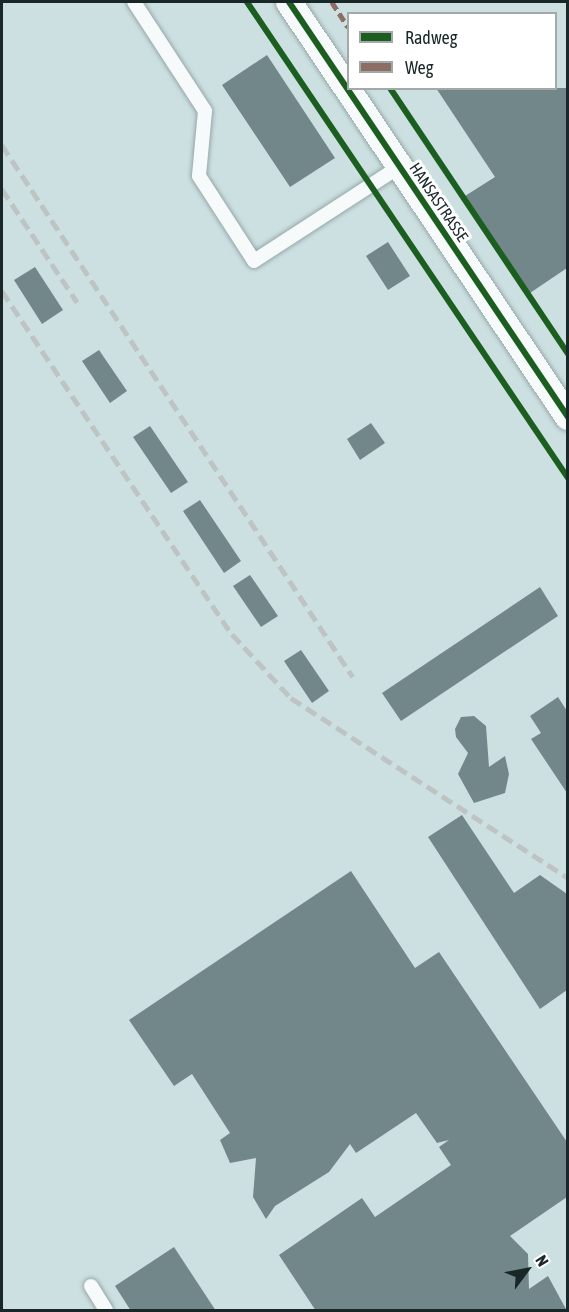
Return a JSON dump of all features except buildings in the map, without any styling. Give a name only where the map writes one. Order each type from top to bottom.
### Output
[{"type":"street","name":"HANSASTRASSE","points":[[289,2],[347,88]]},
{"type":"street","name":"HANSASTRASSE","points":[[348,90],[567,417]]},
{"type":"lane","points":[[134,2],[205,111],[199,176],[254,261],[399,166]]},
{"type":"lane","points":[[91,1286],[106,1311]]},
{"type":"railway","points":[[2,145],[353,677]]},
{"type":"railway","points":[[2,189],[77,302]]},
{"type":"railway","points":[[2,291],[232,634],[291,698],[568,878]]},
{"type":"marked path","points":[[332,2],[347,25]]},
{"type":"cycle path","points":[[247,2],[568,478]]},
{"type":"cycle path","points":[[289,2],[347,88]]},
{"type":"cycle path","points":[[348,90],[568,417]]},
{"type":"cycle path","points":[[391,90],[568,354]]}]
